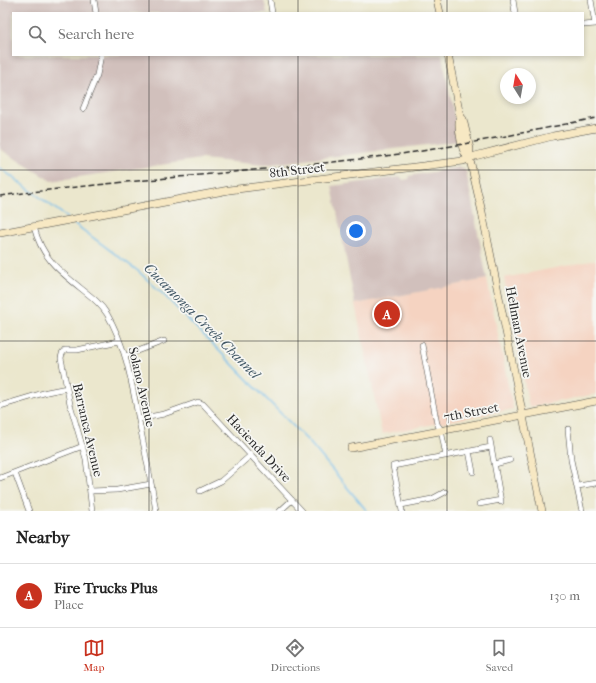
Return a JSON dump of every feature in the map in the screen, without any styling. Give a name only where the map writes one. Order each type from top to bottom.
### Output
[{"type":"street","points":[[94,0],[96,12]]},
{"type":"street","points":[[270,0],[272,12]]},
{"type":"street","points":[[437,0],[440,12]]},
{"type":"street","points":[[512,0],[515,12]]},
{"type":"street","points":[[584,25],[596,24],[591,0]]},
{"type":"street","points":[[84,109],[97,75],[101,56]]},
{"type":"street","name":"Hellman Avenue","points":[[448,56],[460,116],[458,121],[464,150],[469,159],[482,212],[542,511]]},
{"type":"street","name":"8th Street","points":[[0,233],[229,190],[463,161],[475,156],[553,136],[596,128]]},
{"type":"street","name":"Solano Avenue","points":[[34,227],[41,248],[51,263],[98,303],[106,312],[119,342],[134,389],[156,511]]},
{"type":"street","points":[[124,356],[164,341]]},
{"type":"street","name":"Barranca Avenue","points":[[92,511],[83,446],[70,404],[61,358],[65,350],[76,350],[119,342]]},
{"type":"street","points":[[422,345],[437,424],[441,430],[446,456]]},
{"type":"street","points":[[0,406],[47,392],[67,388]]},
{"type":"street","name":"7th Street","points":[[351,448],[596,401]]},
{"type":"street","name":"Hacienda Drive","points":[[139,419],[164,414],[198,402],[203,404],[302,511]]},
{"type":"street","points":[[568,429],[571,460],[578,486],[582,511]]},
{"type":"street","points":[[479,504],[501,501],[490,440]]},
{"type":"street","points":[[0,478],[83,446]]},
{"type":"street","points":[[402,511],[393,466],[491,447]]},
{"type":"street","points":[[469,451],[473,472]]},
{"type":"street","points":[[200,491],[221,482],[251,455]]},
{"type":"street","points":[[495,464],[510,460]]},
{"type":"street","points":[[15,473],[29,511]]},
{"type":"street","points":[[578,486],[596,483]]},
{"type":"street","points":[[90,491],[117,490],[151,484]]},
{"type":"street","points":[[401,505],[432,499],[446,492]]},
{"type":"street","points":[[280,511],[292,500]]},
{"type":"shaded area","points":[[0,0],[264,0],[267,12],[12,12],[12,56],[442,56],[459,141],[264,165],[201,159],[51,181],[0,149]]},
{"type":"shaded area","points":[[461,167],[466,171],[487,279],[355,304],[332,186],[401,177],[403,180],[409,179],[409,176]]},
{"type":"shaded area","points":[[596,260],[596,394],[529,407],[504,278]]},
{"type":"shaded area","points":[[487,279],[513,409],[382,434],[355,304]]},
{"type":"waterway","name":"Cucamonga Creek Channel","points":[[0,168],[68,218]]},
{"type":"waterway","name":"Cucamonga Creek Channel","points":[[72,222],[138,271],[164,295],[310,443],[367,511]]},
{"type":"railway","points":[[0,196],[104,184],[363,159],[415,152],[596,118]]},
{"type":"place","name":"Fire Trucks Plus","points":[[387,314]]}]
